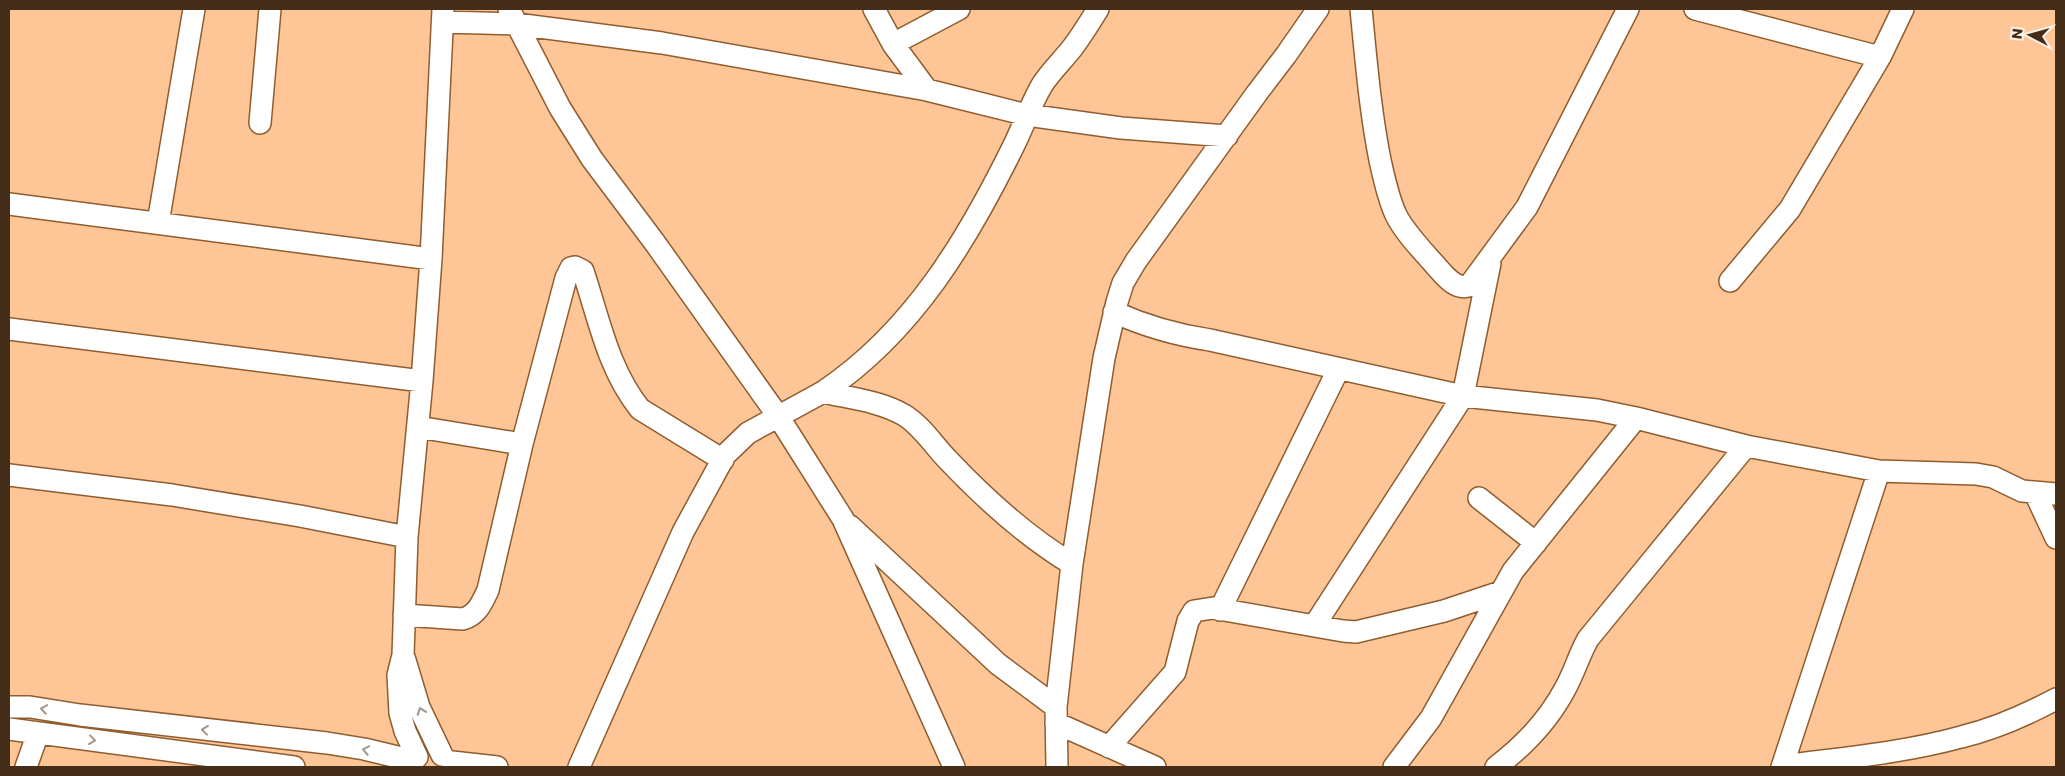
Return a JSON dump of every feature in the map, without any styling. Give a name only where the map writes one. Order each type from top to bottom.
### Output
[{"type":"street","points":[[158,223],[194,9]]},
{"type":"street","points":[[260,123],[270,9]]},
{"type":"street","points":[[874,9],[893,44],[927,90]]},
{"type":"street","points":[[893,44],[959,9]]},
{"type":"street","points":[[579,767],[683,532],[723,460],[748,433],[838,382],[873,353],[920,303],[938,278],[978,211],[1015,143],[1042,85],[1082,34],[1098,9]]},
{"type":"street","points":[[1056,766],[1056,715],[1072,564],[1104,358],[1114,312],[1123,283],[1136,261],[1318,9]]},
{"type":"street","points":[[1361,9],[1373,128],[1382,171],[1396,214],[1424,253],[1458,286],[1469,286],[1527,207],[1628,9]]},
{"type":"street","points":[[1695,9],[1880,58]]},
{"type":"street","points":[[1730,281],[1790,209],[1880,58],[1903,9]]},
{"type":"street","points":[[414,762],[400,713],[398,675],[403,655],[407,537],[422,382],[431,259],[443,16],[512,16],[927,90],[1027,115],[1121,128],[1227,136]]},
{"type":"street","points":[[512,16],[560,108],[592,159],[655,243],[778,416],[843,519],[951,764]]},
{"type":"street","points":[[9,204],[431,259]]},
{"type":"street","points":[[1314,626],[1463,396],[1491,258]]},
{"type":"street","points":[[404,615],[463,619],[471,617],[483,603],[488,590],[522,444],[570,268],[575,267],[583,271],[614,367],[640,409],[723,460]]},
{"type":"street","points":[[1114,312],[1143,325],[1176,335],[1210,340],[1338,370],[1463,396],[1597,410],[1746,446],[1879,471],[1976,474],[1993,478],[2022,491],[2056,494]]},
{"type":"street","points":[[9,329],[422,382]]},
{"type":"street","points":[[1220,610],[1338,370]]},
{"type":"street","points":[[823,392],[870,402],[906,416],[949,461],[1004,513],[1043,546],[1072,564]]},
{"type":"street","points":[[1394,767],[1431,718],[1513,571],[1636,418]]},
{"type":"street","points":[[418,427],[522,444]]},
{"type":"street","points":[[1496,767],[1522,746],[1547,719],[1566,687],[1577,658],[1588,639],[1746,446]]},
{"type":"street","points":[[1879,471],[1783,767],[1881,752],[1960,737],[2024,716],[2056,699]]},
{"type":"street","points":[[9,475],[172,495],[300,516],[407,537]]},
{"type":"street","points":[[2035,493],[2056,538]]},
{"type":"street","points":[[1479,498],[1536,543]]},
{"type":"street","points":[[843,519],[998,664],[1056,715],[1109,747],[1155,767]]},
{"type":"street","points":[[1109,747],[1175,672],[1188,621],[1194,612],[1213,608],[1343,631],[1365,631],[1444,611],[1501,592]]},
{"type":"street","points":[[403,655],[419,706],[449,761]]},
{"type":"street","points":[[9,708],[30,707],[80,715],[328,743],[380,752],[414,762]]},
{"type":"street","points":[[9,729],[208,761],[294,767]]},
{"type":"street","points":[[26,767],[38,733]]},
{"type":"street","points":[[414,762],[426,753],[449,761],[497,767]]}]
